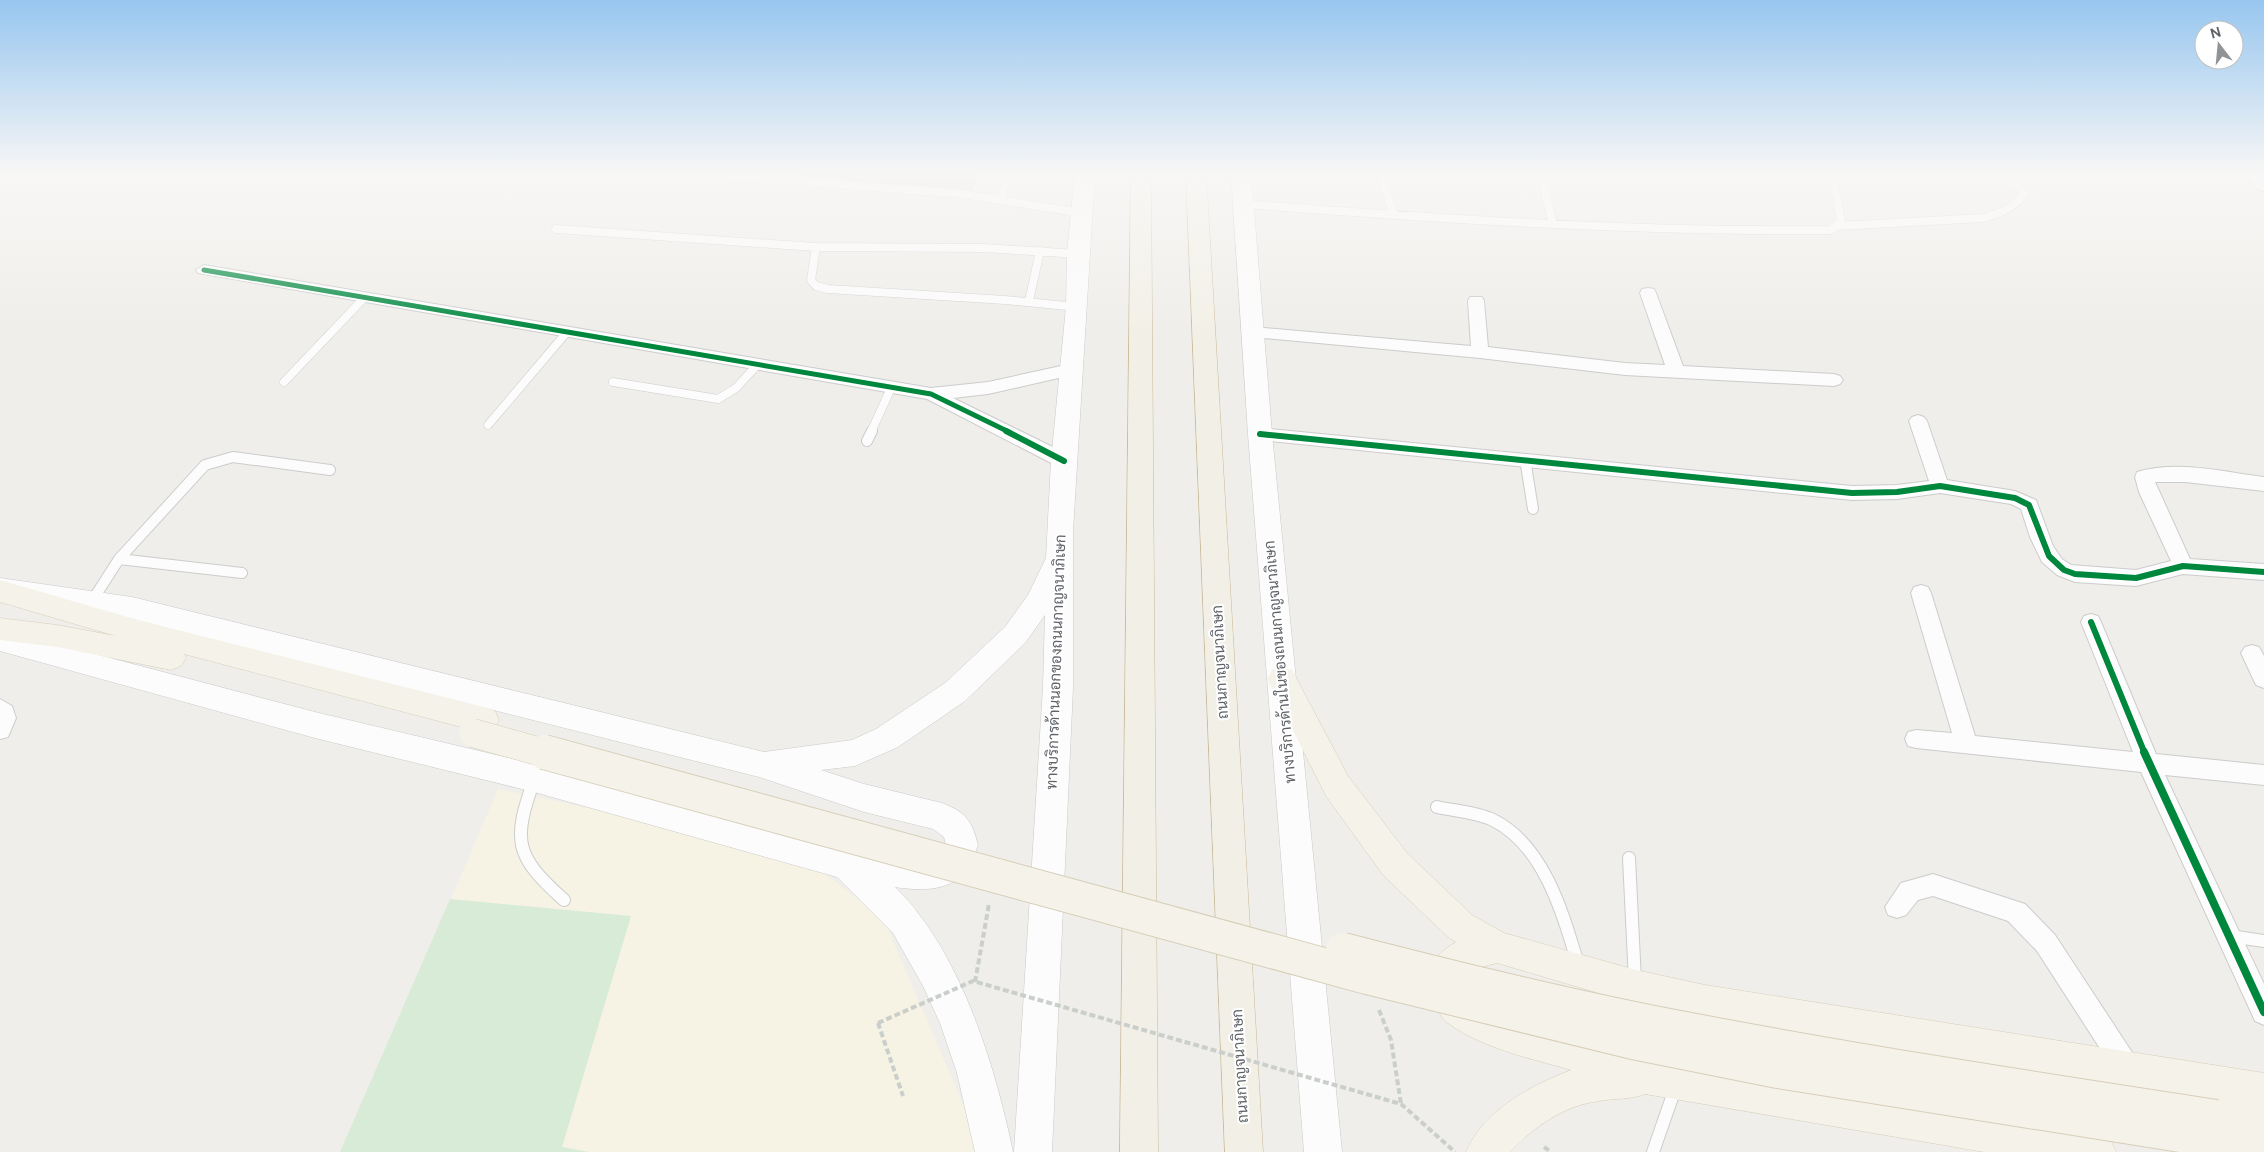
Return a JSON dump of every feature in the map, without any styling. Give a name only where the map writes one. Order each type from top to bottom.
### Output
[{"type":"highway","points":[[1139,1152],[1141,226]]},
{"type":"highway","name":"ถนนกาญจนาภิเษก","points":[[1199,226],[1244,1152]]},
{"type":"main road","name":"ทางบริการด้านนอกของถนนกาญจนาภิเษก","points":[[1033,1152],[1058,687],[1060,554],[1064,461],[1070,370],[1077,307],[1081,226]]},
{"type":"main road","name":"ทางบริการด้านในของถนนกาญจนาภิเษก","points":[[1246,226],[1260,434],[1322,1152]]},
{"type":"main road","points":[[759,764],[855,753],[887,738],[955,692],[1014,635],[1040,600],[1060,554]]},
{"type":"main road","points":[[0,590],[92,601],[227,630],[759,764],[864,798],[942,817],[958,829],[962,845],[956,859],[940,872],[916,874],[847,866],[534,778],[306,722],[2,641]]},
{"type":"main road","points":[[0,590],[138,631],[1367,977],[1633,1042],[1778,1071],[2220,1130],[2264,1148]]},
{"type":"main road","points":[[2,641],[76,640],[175,658],[479,726]]},
{"type":"main road","points":[[1282,680],[1337,786],[1395,864],[1460,926],[1497,947],[1636,987],[1704,1002],[2130,1072],[2264,1092]]},
{"type":"main road","points":[[847,866],[879,893],[903,919],[937,976],[960,1026],[986,1106],[994,1152]]},
{"type":"main road","points":[[1497,947],[1470,953],[1452,964],[1448,988],[1456,1007],[1496,1029],[1664,1080],[2097,1152]]},
{"type":"main road","points":[[1485,1152],[1496,1138],[1540,1101],[1588,1084],[1664,1080]]},
{"type":"main road","points":[[2220,1130],[2264,1124]]},
{"type":"street","points":[[204,270],[931,394],[1030,442],[1064,461]]},
{"type":"street","points":[[1648,293],[1676,372]]},
{"type":"street","points":[[1476,301],[1480,352]]},
{"type":"street","points":[[1253,332],[1480,352],[1625,369],[1834,380]]},
{"type":"street","points":[[931,394],[988,388],[1070,370]]},
{"type":"street","points":[[1918,421],[1940,486]]},
{"type":"street","points":[[1260,434],[1852,493],[1897,492],[1940,486],[2015,498],[2029,505],[2049,560],[2068,572],[2136,578],[2183,566],[2264,572]]},
{"type":"street","points":[[2183,566],[2148,492],[2144,477],[2153,474],[2264,484]]},
{"type":"street","points":[[1921,593],[1966,744]]},
{"type":"street","points":[[2091,622],[2149,764],[2264,1012]]},
{"type":"street","points":[[2252,653],[2264,678]]},
{"type":"street","points":[[0,708],[4,712],[5,718],[0,730]]},
{"type":"street","points":[[1916,739],[2264,776]]},
{"type":"street","points":[[1897,907],[1910,891],[1933,885],[2016,912],[2032,925],[2046,943],[2130,1072]]},
{"type":"lane","points":[[1625,226],[1761,231],[1831,230],[1842,226]]},
{"type":"lane","points":[[556,229],[816,247],[1040,251],[1078,254]]},
{"type":"lane","points":[[816,247],[811,280],[816,286],[828,289],[1077,307]]},
{"type":"lane","points":[[1028,302],[1040,251]]},
{"type":"lane","points":[[284,382],[364,298]]},
{"type":"lane","points":[[488,425],[567,332]]},
{"type":"lane","points":[[613,382],[718,399],[736,388],[758,364]]},
{"type":"lane","points":[[867,441],[892,386]]},
{"type":"lane","points":[[92,601],[118,559],[205,465],[232,457],[330,470]]},
{"type":"lane","points":[[1525,459],[1533,509]]},
{"type":"lane","points":[[118,559],[242,573]]},
{"type":"lane","points":[[534,778],[521,826],[521,846],[529,867],[564,900]]},
{"type":"lane","points":[[1437,807],[1493,820],[1512,835],[1535,858],[1566,922],[1581,972]]},
{"type":"lane","points":[[1629,858],[1636,987]]},
{"type":"lane","points":[[2229,936],[2264,941]]},
{"type":"lane","points":[[1653,1152],[1664,1080]]},
{"type":"path","points":[[975,982],[985,929]]},
{"type":"path","points":[[903,1096],[878,1023],[975,982],[1401,1104],[1455,1152]]},
{"type":"path","points":[[1375,1001],[1391,1040],[1401,1104]]},
{"type":"path","points":[[1544,1147],[1551,1152]]},
{"type":"shaded area","points":[[498,789],[659,823],[819,869],[884,920],[967,1114],[975,1152],[589,1152],[562,1147],[631,916],[451,899]]},
{"type":"green space","points":[[450,899],[631,916],[562,1147],[589,1152],[340,1152]]},
{"type":"cycle path","points":[[204,270],[931,394],[1030,442],[1064,461]]},
{"type":"cycle path","points":[[1260,434],[1852,493],[1897,492],[1940,486],[2015,498],[2029,505],[2049,556],[2055,564],[2075,574],[2136,578],[2183,566],[2264,572]]},
{"type":"cycle path","points":[[2091,622],[2149,764],[2264,1012]]}]
